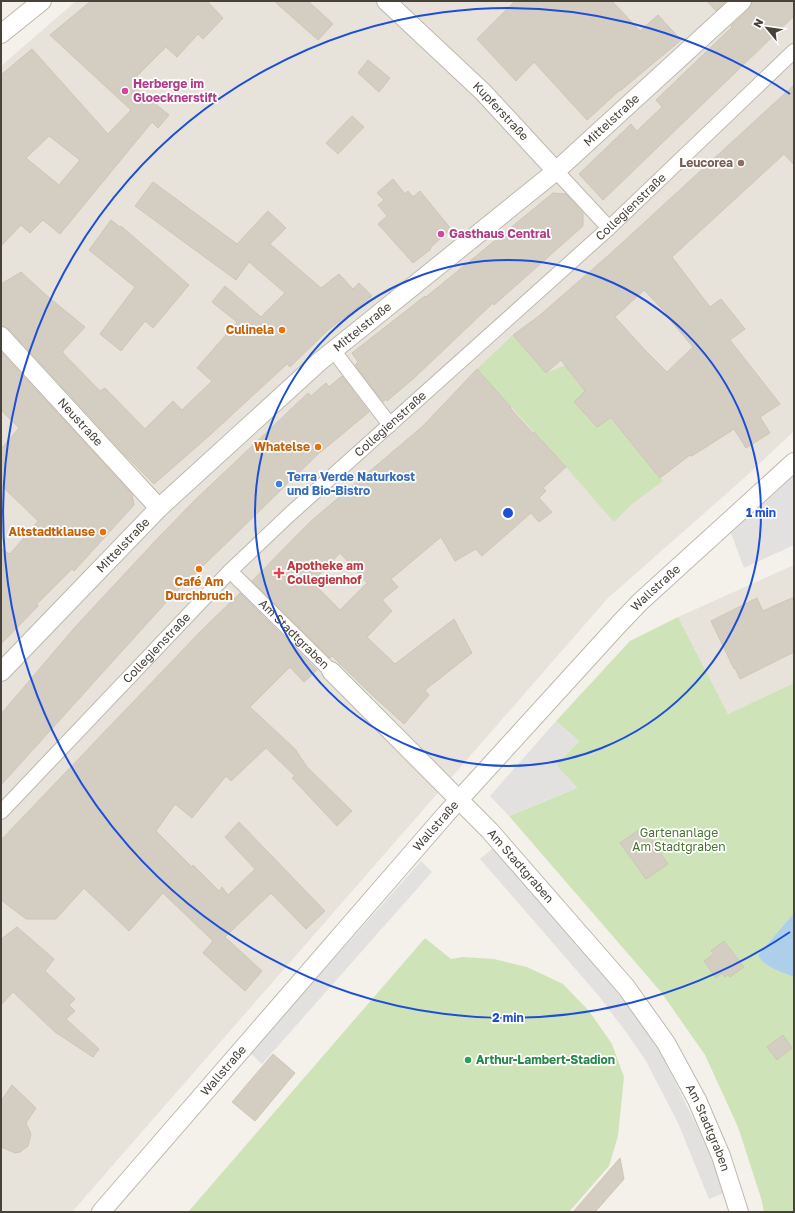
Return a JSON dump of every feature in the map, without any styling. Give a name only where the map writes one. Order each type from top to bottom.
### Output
[{"type":"street","points":[[1,34],[42,1]]},
{"type":"street","name":"Kupferstraße","points":[[386,1],[483,92],[609,228]]},
{"type":"street","name":"Mittelstraße","points":[[1,672],[159,508],[333,350],[556,171],[742,1]]},
{"type":"street","name":"Collegienstraße","points":[[1,812],[230,571],[289,515],[609,228],[794,51]]},
{"type":"street","name":"Neustraße","points":[[1,336],[159,508]]},
{"type":"street","points":[[333,350],[390,425]]},
{"type":"street","name":"Wallstraße","points":[[101,1212],[460,800],[640,602],[794,462]]},
{"type":"street","name":"Am Stadtgraben","points":[[230,571],[494,835],[596,950],[626,987],[650,1019],[683,1072],[710,1128],[730,1180],[738,1212]]},
{"type":"shaded area","points":[[76,1],[794,1],[794,431],[742,480],[608,598],[72,1212],[1,1212],[1,66]]},
{"type":"shaded area","points":[[794,474],[794,545],[744,568],[731,533]]},
{"type":"shaded area","points":[[794,565],[794,683],[728,714],[678,617]]},
{"type":"shaded area","points":[[556,721],[579,741],[556,765],[577,788],[509,816],[490,796]]},
{"type":"shaded area","points":[[493,848],[589,957],[626,1003],[659,1049],[699,1131],[724,1193],[709,1199],[678,1123],[646,1061],[626,1032],[598,995],[480,859]]},
{"type":"shaded area","points":[[421,861],[432,872],[262,1064],[250,1053]]},
{"type":"green space","points":[[513,335],[546,373],[565,365],[585,391],[574,402],[597,427],[611,419],[663,481],[632,504],[614,522],[477,369]]},
{"type":"green space","name":"Gartenanlage Am Stadtgraben","points":[[678,617],[728,714],[794,683],[794,913],[758,955],[766,964],[794,977],[794,1212],[764,1212],[761,1198],[738,1127],[705,1055],[661,992],[509,816],[577,788],[556,765],[579,741],[556,721],[630,641]]},
{"type":"green space","name":"Arthur-Lambert-Stadion","points":[[425,938],[451,959],[463,957],[494,959],[527,967],[563,984],[589,1011],[612,1044],[624,1077],[618,1136],[609,1166],[569,1212],[188,1212]]},
{"type":"water","points":[[794,913],[794,977],[764,963],[758,955]]},
{"type":"building","points":[[91,1],[207,1],[223,18],[203,39],[198,34],[177,57],[166,47],[130,83],[169,115],[158,128],[152,122],[60,234],[43,220],[30,233],[21,225],[1,246],[1,75],[32,49],[108,134],[131,110],[50,35]],"holes":[[[49,136],[80,160],[59,185],[26,158]]]},
{"type":"building","points":[[274,1],[308,1],[333,24],[318,40]]},
{"type":"building","points":[[515,1],[612,1],[640,31],[658,15],[681,40],[620,90],[587,120],[534,62],[516,81],[477,39]]},
{"type":"building","points":[[707,1],[726,1],[716,11]]},
{"type":"building","points":[[752,1],[794,1],[794,16],[603,200],[579,174],[631,124],[637,131],[662,107],[656,100],[732,27],[731,26],[749,9]]},
{"type":"building","points":[[368,60],[390,78],[379,92],[358,73]]},
{"type":"building","points":[[794,85],[794,165],[784,154],[672,257],[710,307],[721,299],[745,329],[730,340],[780,404],[760,417],[770,433],[746,448],[734,429],[692,456],[690,455],[660,478],[611,418],[597,427],[574,402],[585,391],[561,360],[546,373],[513,335],[539,316],[610,254]],"holes":[[[644,290],[667,314],[666,315],[693,347],[667,372],[615,317]]]},
{"type":"building","points":[[352,116],[364,127],[338,154],[326,143]]},
{"type":"building","points":[[393,179],[405,194],[408,191],[413,197],[420,191],[451,229],[430,248],[431,249],[413,263],[378,224],[387,216],[378,205],[384,200],[377,193]]},
{"type":"building","points":[[153,182],[237,244],[268,211],[286,228],[270,244],[321,288],[339,274],[353,289],[359,283],[372,296],[328,330],[290,367],[287,364],[154,484],[125,455],[9,329],[1,326],[1,284],[21,272],[85,327],[62,352],[100,391],[105,388],[145,429],[173,401],[182,410],[212,381],[197,368],[237,322],[212,302],[225,286],[261,317],[285,293],[249,262],[236,280],[135,206]]},
{"type":"building","points":[[553,193],[566,194],[583,213],[583,226],[494,305],[493,303],[413,379],[387,401],[386,399],[383,402],[355,365],[358,362],[352,353],[425,296],[426,297]]},
{"type":"building","points":[[111,220],[120,227],[121,226],[189,285],[153,328],[145,321],[121,351],[100,334],[135,287],[89,250]]},
{"type":"building","points":[[1,352],[132,494],[134,505],[74,571],[72,569],[37,604],[38,606],[1,644],[1,549],[10,554],[38,521],[1,485],[1,449],[19,428],[1,410]]},
{"type":"building","points":[[477,369],[511,407],[510,408],[566,467],[543,488],[546,491],[539,498],[552,512],[539,522],[531,513],[482,556],[476,549],[455,561],[441,537],[391,579],[398,587],[382,600],[392,611],[367,637],[395,664],[454,619],[472,653],[425,690],[429,695],[404,724],[332,656],[330,658],[252,581],[311,521],[423,426]],"holes":[[[340,553],[367,583],[340,610],[312,582]]]},
{"type":"building","points":[[342,376],[369,412],[317,455],[170,598],[1,785],[1,714],[76,626],[195,500],[308,393],[311,396],[326,383],[329,387]]},
{"type":"building","points":[[240,593],[317,670],[304,682],[290,667],[250,707],[295,749],[307,767],[352,811],[337,826],[292,778],[295,776],[266,748],[231,781],[226,776],[192,818],[175,804],[156,831],[192,867],[193,865],[219,891],[222,887],[228,895],[255,869],[225,837],[239,822],[325,911],[306,929],[271,893],[225,937],[262,971],[245,991],[203,953],[213,941],[163,893],[129,931],[84,888],[56,919],[26,919],[1,900],[1,840],[200,632]]},
{"type":"building","points":[[794,597],[794,652],[740,679],[711,621],[757,598],[763,611]]},
{"type":"building","points":[[643,827],[668,864],[646,879],[620,843]]},
{"type":"building","points":[[17,927],[54,959],[45,971],[75,999],[69,1005],[75,1011],[66,1019],[99,1049],[93,1057],[55,1032],[13,992],[1,1005],[1,939]]},
{"type":"building","points":[[724,941],[744,967],[730,977],[728,974],[725,977],[722,973],[716,978],[704,961],[714,954],[711,951]]},
{"type":"building","points":[[783,1035],[792,1048],[777,1060],[767,1047]]},
{"type":"building","points":[[273,1054],[295,1073],[255,1121],[232,1102]]},
{"type":"building","points":[[12,1085],[36,1108],[26,1123],[31,1134],[28,1146],[20,1152],[15,1153],[1,1147],[1,1101]]},
{"type":"building","points":[[620,1158],[624,1179],[595,1212],[573,1212]]},
{"type":"place","name":"Herberge im Gloecknerstift","points":[[125,91]]},
{"type":"place","name":"Leucorea","points":[[741,163]]},
{"type":"place","name":"Gasthaus Central","points":[[441,234]]},
{"type":"place","name":"Culinela","points":[[282,330]]},
{"type":"place","name":"Whatelse","points":[[318,447]]},
{"type":"place","name":"Terra Verde Naturkost und Bio-Bistro","points":[[279,484]]},
{"type":"place","name":"Altstadtklause","points":[[103,532]]},
{"type":"place","name":"Café Am Durchbruch","points":[[199,569]]},
{"type":"place","name":"Apotheke am Collegienhof","points":[[279,573]]},
{"type":"place","name":"Arthur-Lambert-Stadion","points":[[468,1060]]}]
